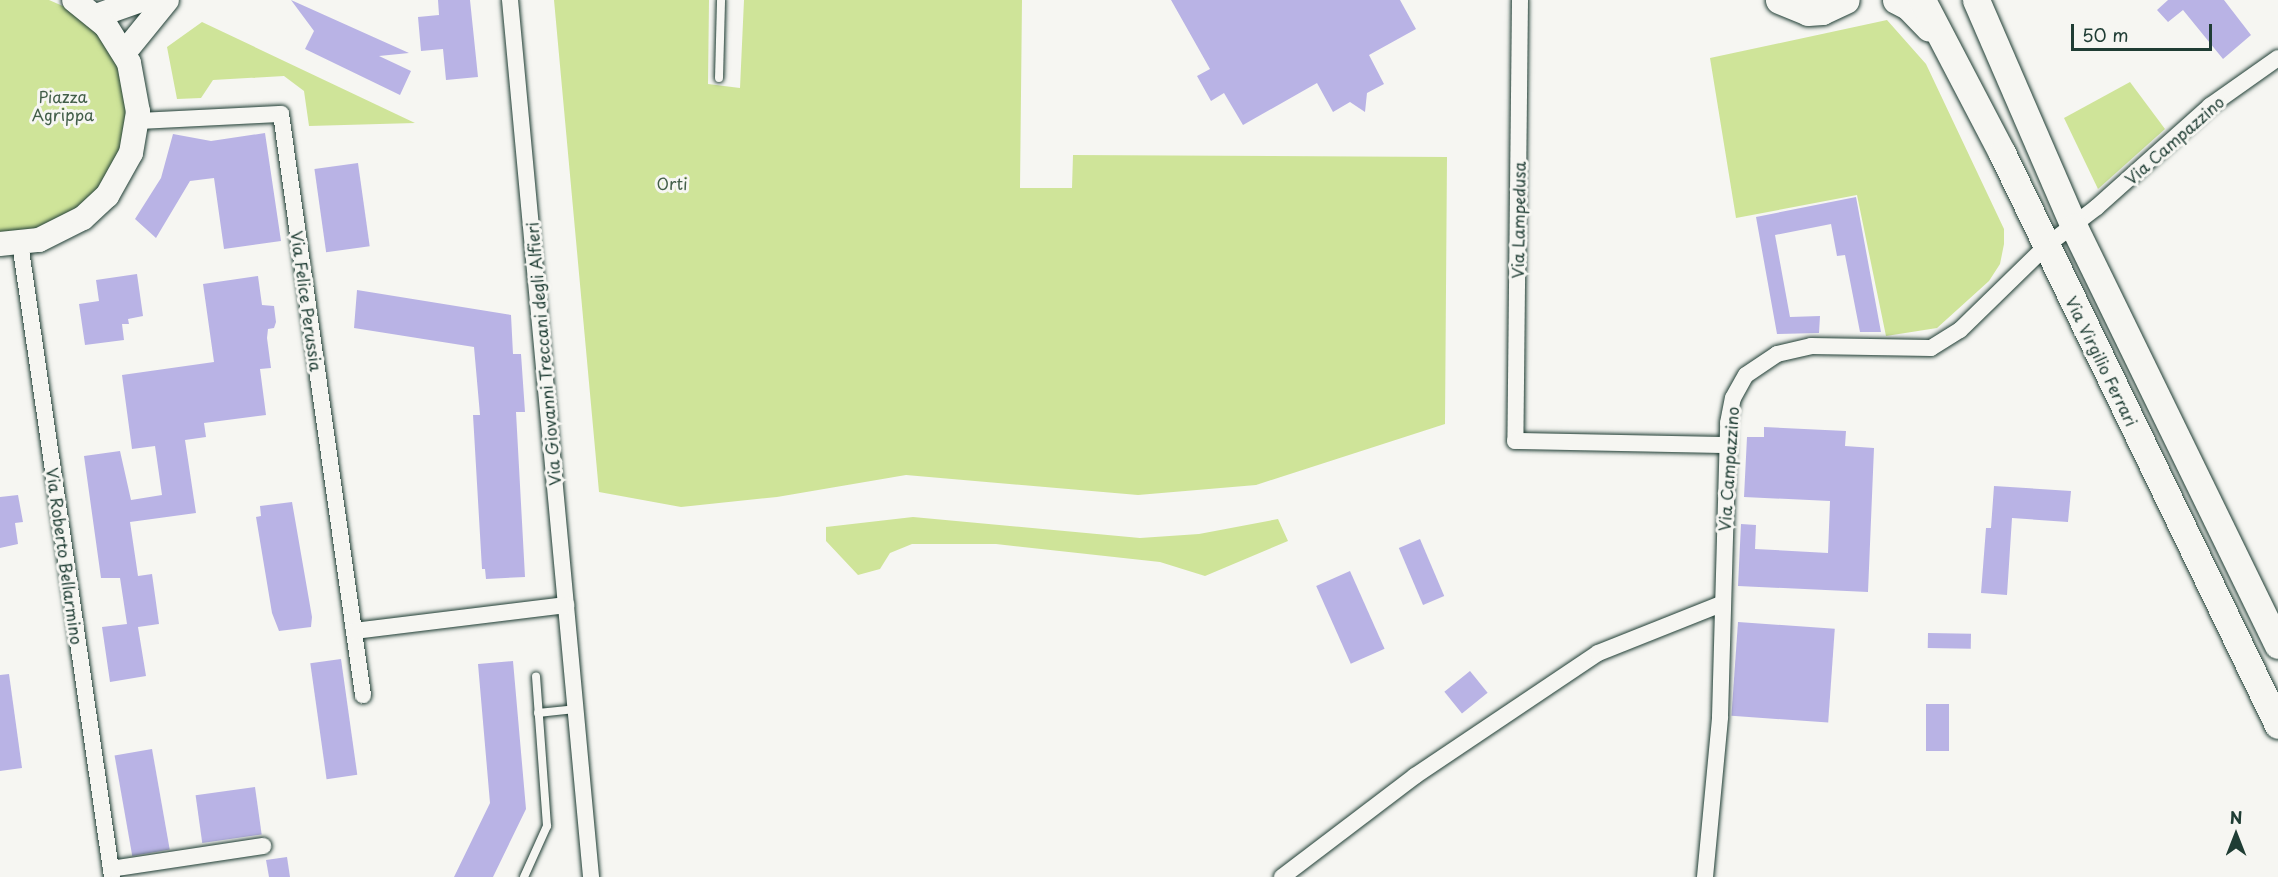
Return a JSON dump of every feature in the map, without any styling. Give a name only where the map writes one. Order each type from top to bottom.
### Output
[{"type":"main road","points":[[10,244],[55,235],[96,208],[125,168],[137,121],[135,87],[124,53],[96,16],[75,0]]},
{"type":"main road","points":[[96,16],[141,0]]},
{"type":"main road","points":[[124,53],[167,0]]},
{"type":"main road","points":[[1779,0],[1808,12],[1822,11],[1846,0]]},
{"type":"main road","points":[[1896,0],[1908,6],[1942,42]]},
{"type":"main road","name":"Via Virgilio Ferrari","points":[[1922,0],[2046,246],[2278,725]]},
{"type":"main road","name":"Via Virgilio Ferrari","points":[[1976,0],[2074,227],[2278,645]]},
{"type":"street","name":"Via Giovanni Treccani degli Alfieri","points":[[510,0],[591,877]]},
{"type":"street","name":"Via Lampedusa","points":[[1520,0],[1515,441],[1727,445]]},
{"type":"street","name":"Via Campazzino","points":[[1705,877],[1720,717],[1721,604],[1727,445],[1733,398],[1746,375],[1777,354],[1811,346],[1931,348],[1960,330],[2046,246],[2074,227],[2211,106],[2278,58]]},
{"type":"street","name":"Via Felice Perussia","points":[[137,121],[281,114],[363,696]]},
{"type":"street","name":"Via Roberto Bellarmino","points":[[10,244],[111,873],[262,846]]},
{"type":"street","points":[[1282,877],[1415,776],[1598,653],[1721,604]]},
{"type":"street","points":[[354,631],[566,605]]},
{"type":"lane","points":[[719,78],[721,0]]},
{"type":"lane","points":[[524,877],[547,826],[536,675]]},
{"type":"lane","points":[[538,713],[575,709]]},
{"type":"green space","name":"Piazza Agrippa","points":[[0,0],[49,0],[72,10],[101,36],[120,70],[128,108],[123,147],[107,182],[80,210],[46,228],[0,234]]},
{"type":"green space","name":"Orti","points":[[554,0],[709,0],[708,84],[740,88],[744,0],[1022,0],[1020,188],[1072,188],[1073,155],[1447,157],[1445,424],[1256,485],[1138,495],[906,475],[777,497],[681,507],[599,492]]},
{"type":"green space","points":[[1887,20],[1926,64],[2004,229],[2004,244],[2000,264],[1989,281],[1937,328],[1886,336],[1857,195],[1736,218],[1710,58]]},
{"type":"green space","points":[[202,22],[415,123],[309,126],[304,91],[284,76],[213,80],[201,98],[177,99],[167,47]]},
{"type":"green space","points":[[2130,82],[2165,129],[2098,189],[2064,118]]},
{"type":"green space","points":[[913,517],[1140,538],[1199,534],[1278,519],[1288,541],[1205,576],[1160,562],[996,544],[912,544],[890,553],[880,569],[858,575],[826,541],[826,527]]},
{"type":"building","points":[[291,0],[409,53],[379,56],[411,71],[400,95],[305,49],[314,31]]},
{"type":"building","points":[[438,0],[470,0],[478,77],[446,80],[443,49],[421,51],[418,17],[439,15]]},
{"type":"building","points":[[1171,0],[1400,0],[1416,29],[1369,55],[1384,84],[1367,93],[1365,112],[1350,102],[1333,112],[1317,83],[1243,125],[1224,93],[1211,101],[1197,76],[1210,69]]},
{"type":"building","points":[[2168,0],[2224,0],[2251,35],[2223,59],[2183,10],[2168,22],[2157,10]]},
{"type":"building","points":[[265,133],[281,241],[224,249],[214,178],[190,181],[156,238],[135,219],[161,178],[173,134],[211,141]]},
{"type":"building","points":[[358,163],[370,246],[326,252],[314,169]]},
{"type":"building","points":[[1856,197],[1881,332],[1860,332],[1845,255],[1837,256],[1831,224],[1775,235],[1790,317],[1820,316],[1819,333],[1777,334],[1756,217]]},
{"type":"building","points":[[137,274],[143,316],[128,319],[129,324],[122,324],[124,340],[85,345],[79,304],[99,301],[96,280]]},
{"type":"building","points":[[258,276],[262,305],[274,306],[276,322],[274,328],[268,329],[267,338],[271,368],[260,369],[266,415],[204,423],[206,437],[185,440],[196,513],[130,522],[138,576],[152,574],[159,624],[138,627],[146,676],[110,682],[102,627],[127,624],[120,578],[101,578],[84,456],[120,451],[131,500],[162,495],[155,446],[132,449],[122,375],[214,362],[203,284]]},
{"type":"building","points":[[357,290],[511,315],[513,354],[521,354],[525,412],[516,412],[525,577],[486,579],[485,569],[482,569],[473,415],[480,415],[474,347],[354,328]]},
{"type":"building","points":[[1764,427],[1846,431],[1845,446],[1874,448],[1868,592],[1738,586],[1741,524],[1756,525],[1755,549],[1828,553],[1830,501],[1744,497],[1747,437],[1764,437]]},
{"type":"building","points":[[1994,486],[2071,491],[2068,522],[2012,518],[2007,595],[1981,593],[1986,528],[1991,528]]},
{"type":"building","points":[[18,495],[23,522],[15,523],[18,544],[0,548],[0,497]]},
{"type":"building","points":[[292,502],[312,617],[311,627],[279,631],[272,613],[256,517],[261,516],[260,506]]},
{"type":"building","points":[[1420,539],[1444,596],[1423,605],[1399,548]]},
{"type":"building","points":[[1350,571],[1385,649],[1351,664],[1316,586]]},
{"type":"building","points":[[1738,622],[1835,629],[1828,723],[1731,716]]},
{"type":"building","points":[[1928,633],[1971,634],[1971,649],[1928,648]]},
{"type":"building","points":[[341,659],[357,775],[327,779],[310,663]]},
{"type":"building","points":[[513,661],[526,809],[493,877],[454,877],[490,803],[478,664]]},
{"type":"building","points":[[1470,671],[1488,693],[1462,714],[1444,692]]},
{"type":"building","points":[[9,674],[22,768],[0,771],[0,675]]},
{"type":"building","points":[[1926,704],[1949,704],[1949,751],[1926,751]]},
{"type":"building","points":[[152,749],[170,849],[132,856],[115,756]]},
{"type":"building","points":[[255,787],[262,835],[202,843],[196,795]]},
{"type":"building","points":[[287,857],[290,877],[269,877],[266,860]]}]
